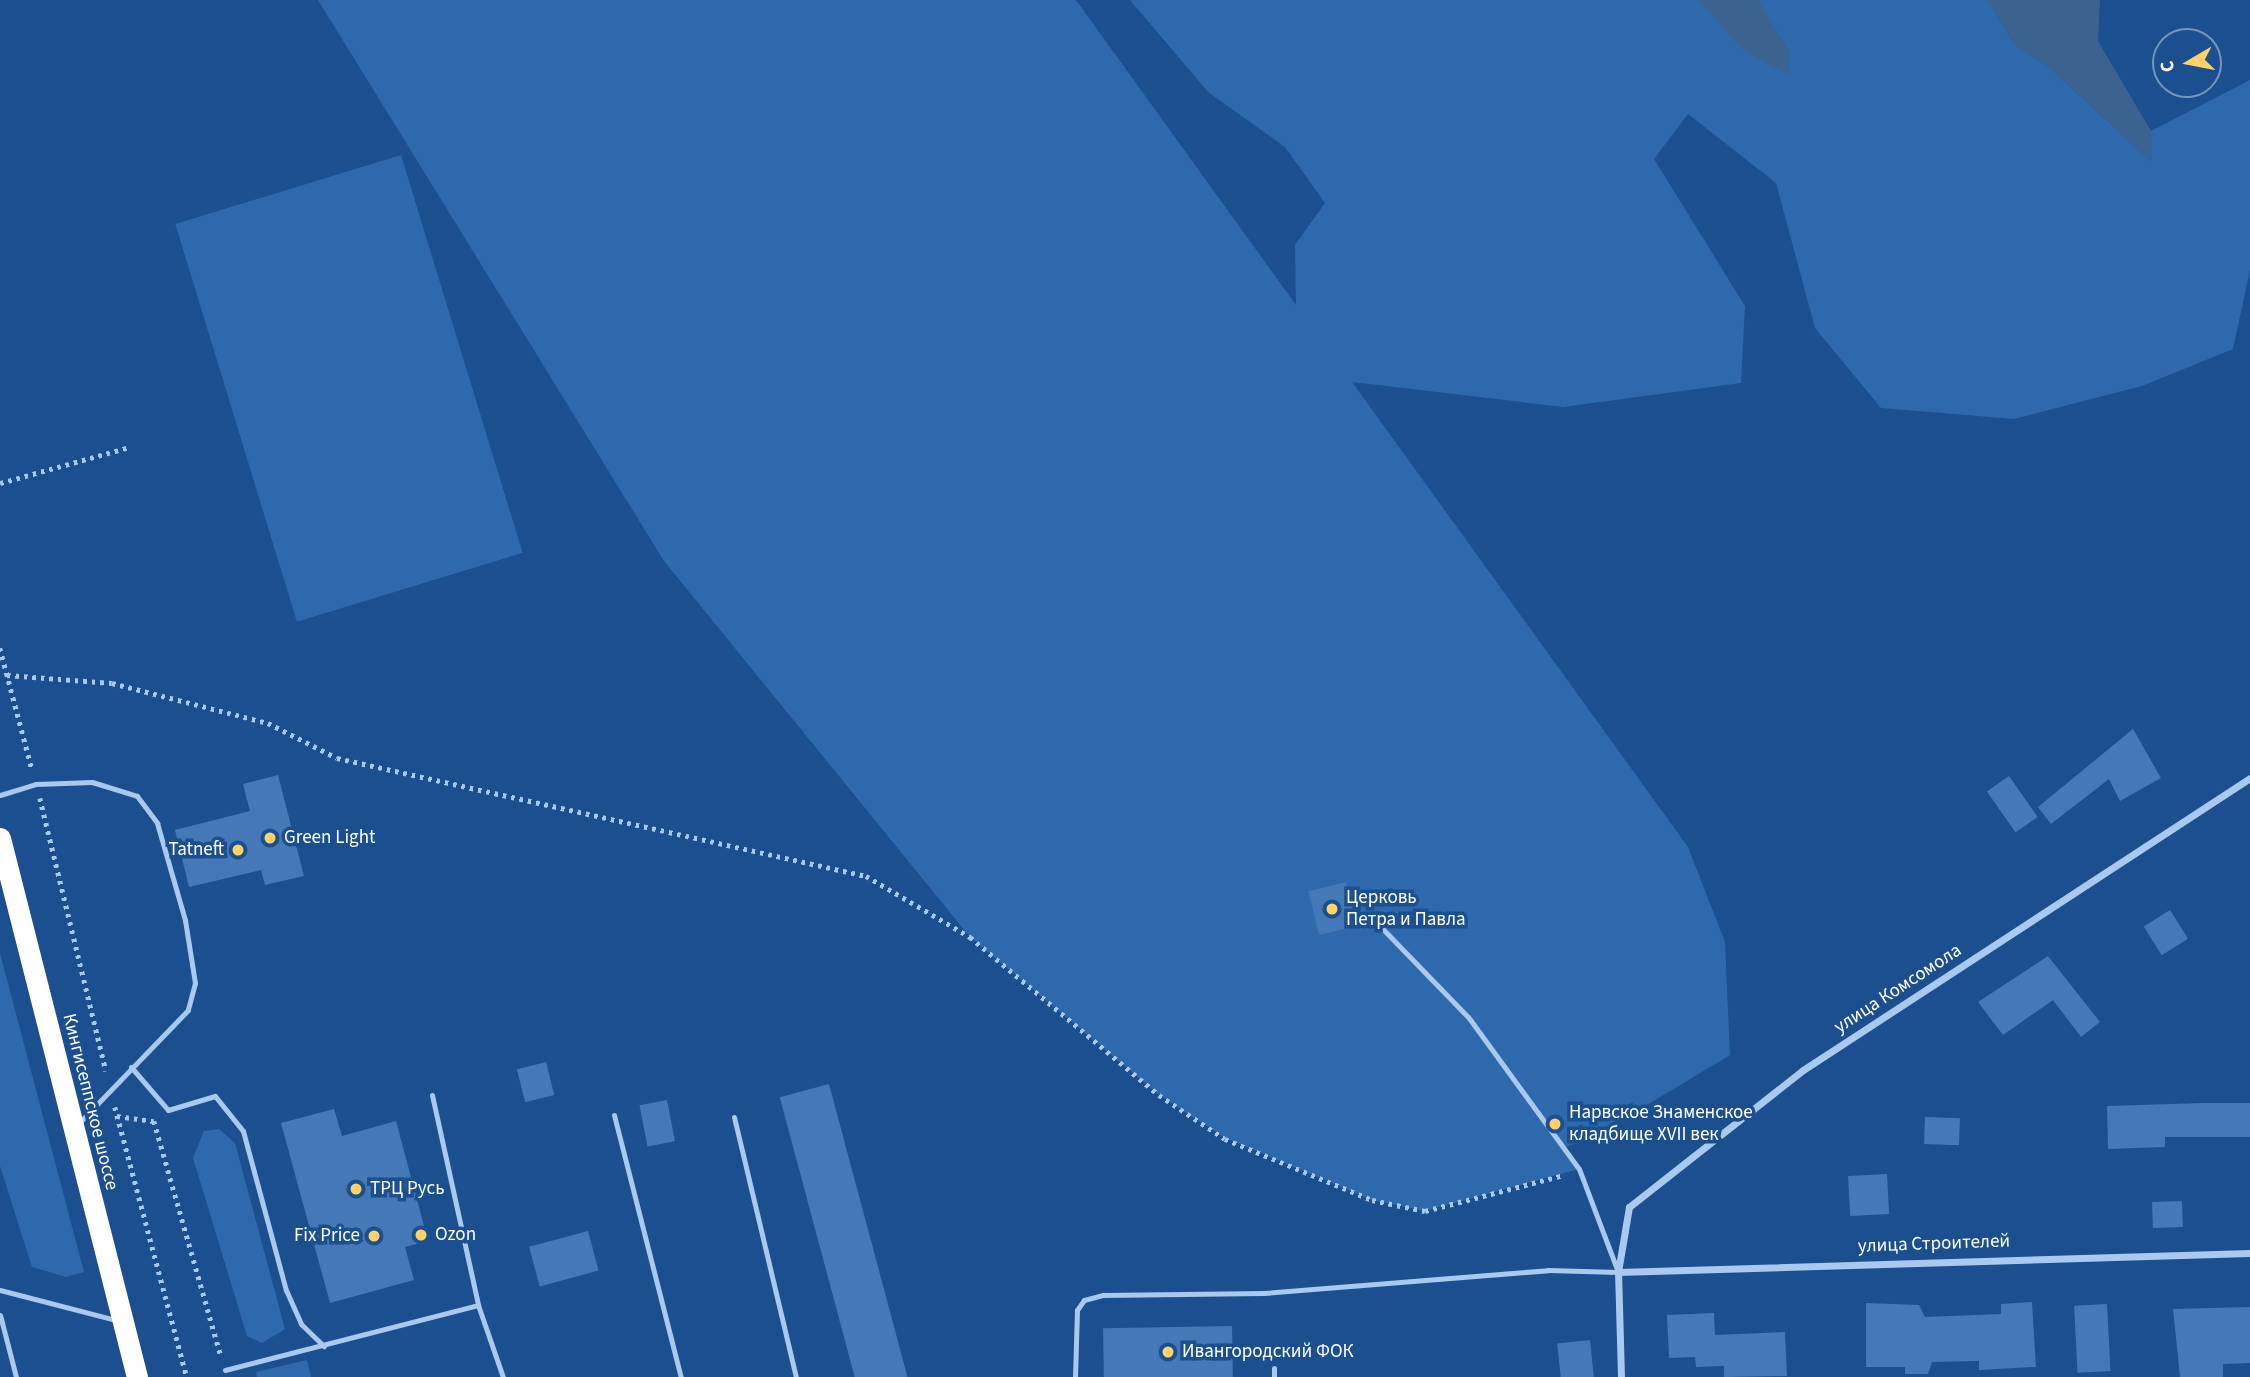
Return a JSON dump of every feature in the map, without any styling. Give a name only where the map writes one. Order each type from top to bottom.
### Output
[{"type":"highway","name":"Кингисеппское шоссе","points":[[0,838],[137,1377]]},
{"type":"street","name":"улица Комсомола","points":[[1621,1377],[1618,1272],[1629,1207],[1803,1070],[2250,778]]},
{"type":"street","name":"улица Строителей","points":[[1618,1272],[2250,1253]]},
{"type":"lane","points":[[0,795],[36,784],[92,782],[136,796],[157,823],[195,983],[188,1010],[110,1086],[73,1131]]},
{"type":"lane","points":[[1075,1377],[1077,1310],[1084,1300],[1103,1295],[1277,1293],[1548,1270],[1618,1272],[1579,1169],[1468,1017],[1378,924]]},
{"type":"lane","points":[[131,1068],[168,1110],[215,1096],[243,1131],[286,1290],[301,1324],[324,1346]]},
{"type":"lane","points":[[432,1096],[478,1305],[503,1377]]},
{"type":"lane","points":[[614,1115],[681,1377]]},
{"type":"lane","points":[[734,1117],[796,1377]]},
{"type":"lane","points":[[0,1290],[123,1322]]},
{"type":"lane","points":[[225,1370],[478,1305]]},
{"type":"lane","points":[[0,1315],[16,1377]]},
{"type":"lane","points":[[1274,1368],[1274,1377]]},
{"type":"path","points":[[0,483],[130,447]]},
{"type":"path","points":[[0,648],[117,1116],[187,1377]]},
{"type":"path","points":[[7,675],[112,683],[268,723],[337,758],[866,876],[970,937],[1159,1096],[1225,1139],[1372,1200],[1425,1210],[1579,1169]]},
{"type":"path","points":[[117,1116],[154,1121],[225,1370]]},
{"type":"shaded area","points":[[318,0],[1076,0],[1296,305],[1295,245],[1325,203],[1285,147],[1208,92],[1130,0],[1988,0],[2014,44],[2050,68],[2151,161],[2151,131],[2215,98],[2222,98],[2222,94],[2250,80],[2250,270],[2233,349],[2142,386],[2014,419],[1881,408],[1815,328],[1776,183],[1688,114],[1654,159],[1745,306],[1741,383],[1563,407],[1352,382],[1688,847],[1725,942],[1730,1055],[1587,1141],[1564,1147],[1579,1169],[1425,1211],[1372,1200],[1225,1138],[1159,1095],[970,937],[664,561]]},
{"type":"shaded area","points":[[1698,0],[1758,0],[1789,51],[1789,75],[1744,51]]},
{"type":"shaded area","points":[[1988,0],[2100,0],[2098,41],[2151,131],[2152,162],[2050,68],[2014,44]]},
{"type":"shaded area","points":[[401,155],[523,553],[297,622],[175,224]]},
{"type":"shaded area","points":[[0,953],[84,1272],[66,1277],[32,1267],[0,1166]]},
{"type":"shaded area","points":[[219,1129],[235,1143],[285,1329],[262,1343],[247,1336],[193,1158],[204,1131]]},
{"type":"shaded area","points":[[307,1360],[311,1377],[257,1377],[256,1372]]},
{"type":"building","points":[[2133,729],[2161,778],[2120,801],[2109,779],[2051,824],[2038,807]]},
{"type":"building","name":"Tatneft","points":[[278,775],[304,876],[265,885],[261,870],[189,887],[175,830],[250,811],[243,784]]},
{"type":"building","points":[[2009,776],[2038,817],[2016,832],[1987,791]]},
{"type":"building","name":"Церковь Петра и Павла","points":[[1346,882],[1357,926],[1319,935],[1308,891]]},
{"type":"building","points":[[2170,910],[2188,939],[2162,955],[2144,926]]},
{"type":"building","points":[[2048,956],[2100,1022],[2081,1037],[2053,1000],[2003,1035],[1978,1002]]},
{"type":"building","points":[[546,1062],[554,1095],[525,1102],[517,1069]]},
{"type":"building","points":[[829,1084],[907,1377],[855,1377],[780,1097]]},
{"type":"building","points":[[667,1100],[675,1141],[648,1147],[640,1105]]},
{"type":"building","points":[[2250,1103],[2250,1137],[2165,1137],[2165,1147],[2108,1149],[2107,1106]]},
{"type":"building","name":"ТРЦ Русь","points":[[334,1109],[342,1136],[396,1121],[428,1241],[405,1247],[414,1280],[330,1303],[281,1123]]},
{"type":"building","points":[[1925,1117],[1960,1118],[1959,1145],[1924,1144]]},
{"type":"building","points":[[1887,1174],[1889,1214],[1850,1216],[1848,1176]]},
{"type":"building","points":[[2182,1201],[2183,1227],[2153,1228],[2152,1202]]},
{"type":"building","points":[[588,1231],[599,1271],[540,1286],[529,1247]]},
{"type":"building","points":[[2032,1302],[2036,1367],[1979,1370],[1979,1361],[1932,1362],[1928,1374],[1905,1374],[1905,1367],[1866,1367],[1866,1303],[1919,1305],[1925,1317],[2001,1314],[2001,1304]]},
{"type":"building","points":[[2107,1304],[2111,1371],[2078,1373],[2074,1306]]},
{"type":"building","points":[[2250,1307],[2250,1363],[2223,1364],[2223,1377],[2180,1377],[2173,1309]]},
{"type":"building","points":[[1714,1313],[1715,1335],[1785,1332],[1787,1376],[1724,1377],[1724,1366],[1696,1367],[1695,1357],[1669,1358],[1667,1315]]},
{"type":"building","name":"Ивангородский ФОК","points":[[1232,1326],[1233,1377],[1104,1377],[1103,1328]]},
{"type":"building","points":[[1590,1340],[1594,1377],[1561,1377],[1557,1343]]},
{"type":"place","name":"Green Light","points":[[270,838]]},
{"type":"place","name":"Tatneft","points":[[238,850]]},
{"type":"place","name":"Церковь Петра и Павла","points":[[1332,909]]},
{"type":"place","name":"Нарвское Знаменское кладбище XVII век","points":[[1555,1124]]},
{"type":"place","name":"ТРЦ Русь","points":[[356,1189]]},
{"type":"place","name":"Ozon","points":[[421,1235]]},
{"type":"place","name":"Fix Price","points":[[374,1236]]},
{"type":"place","name":"Ивангородский ФОК","points":[[1168,1352]]}]
